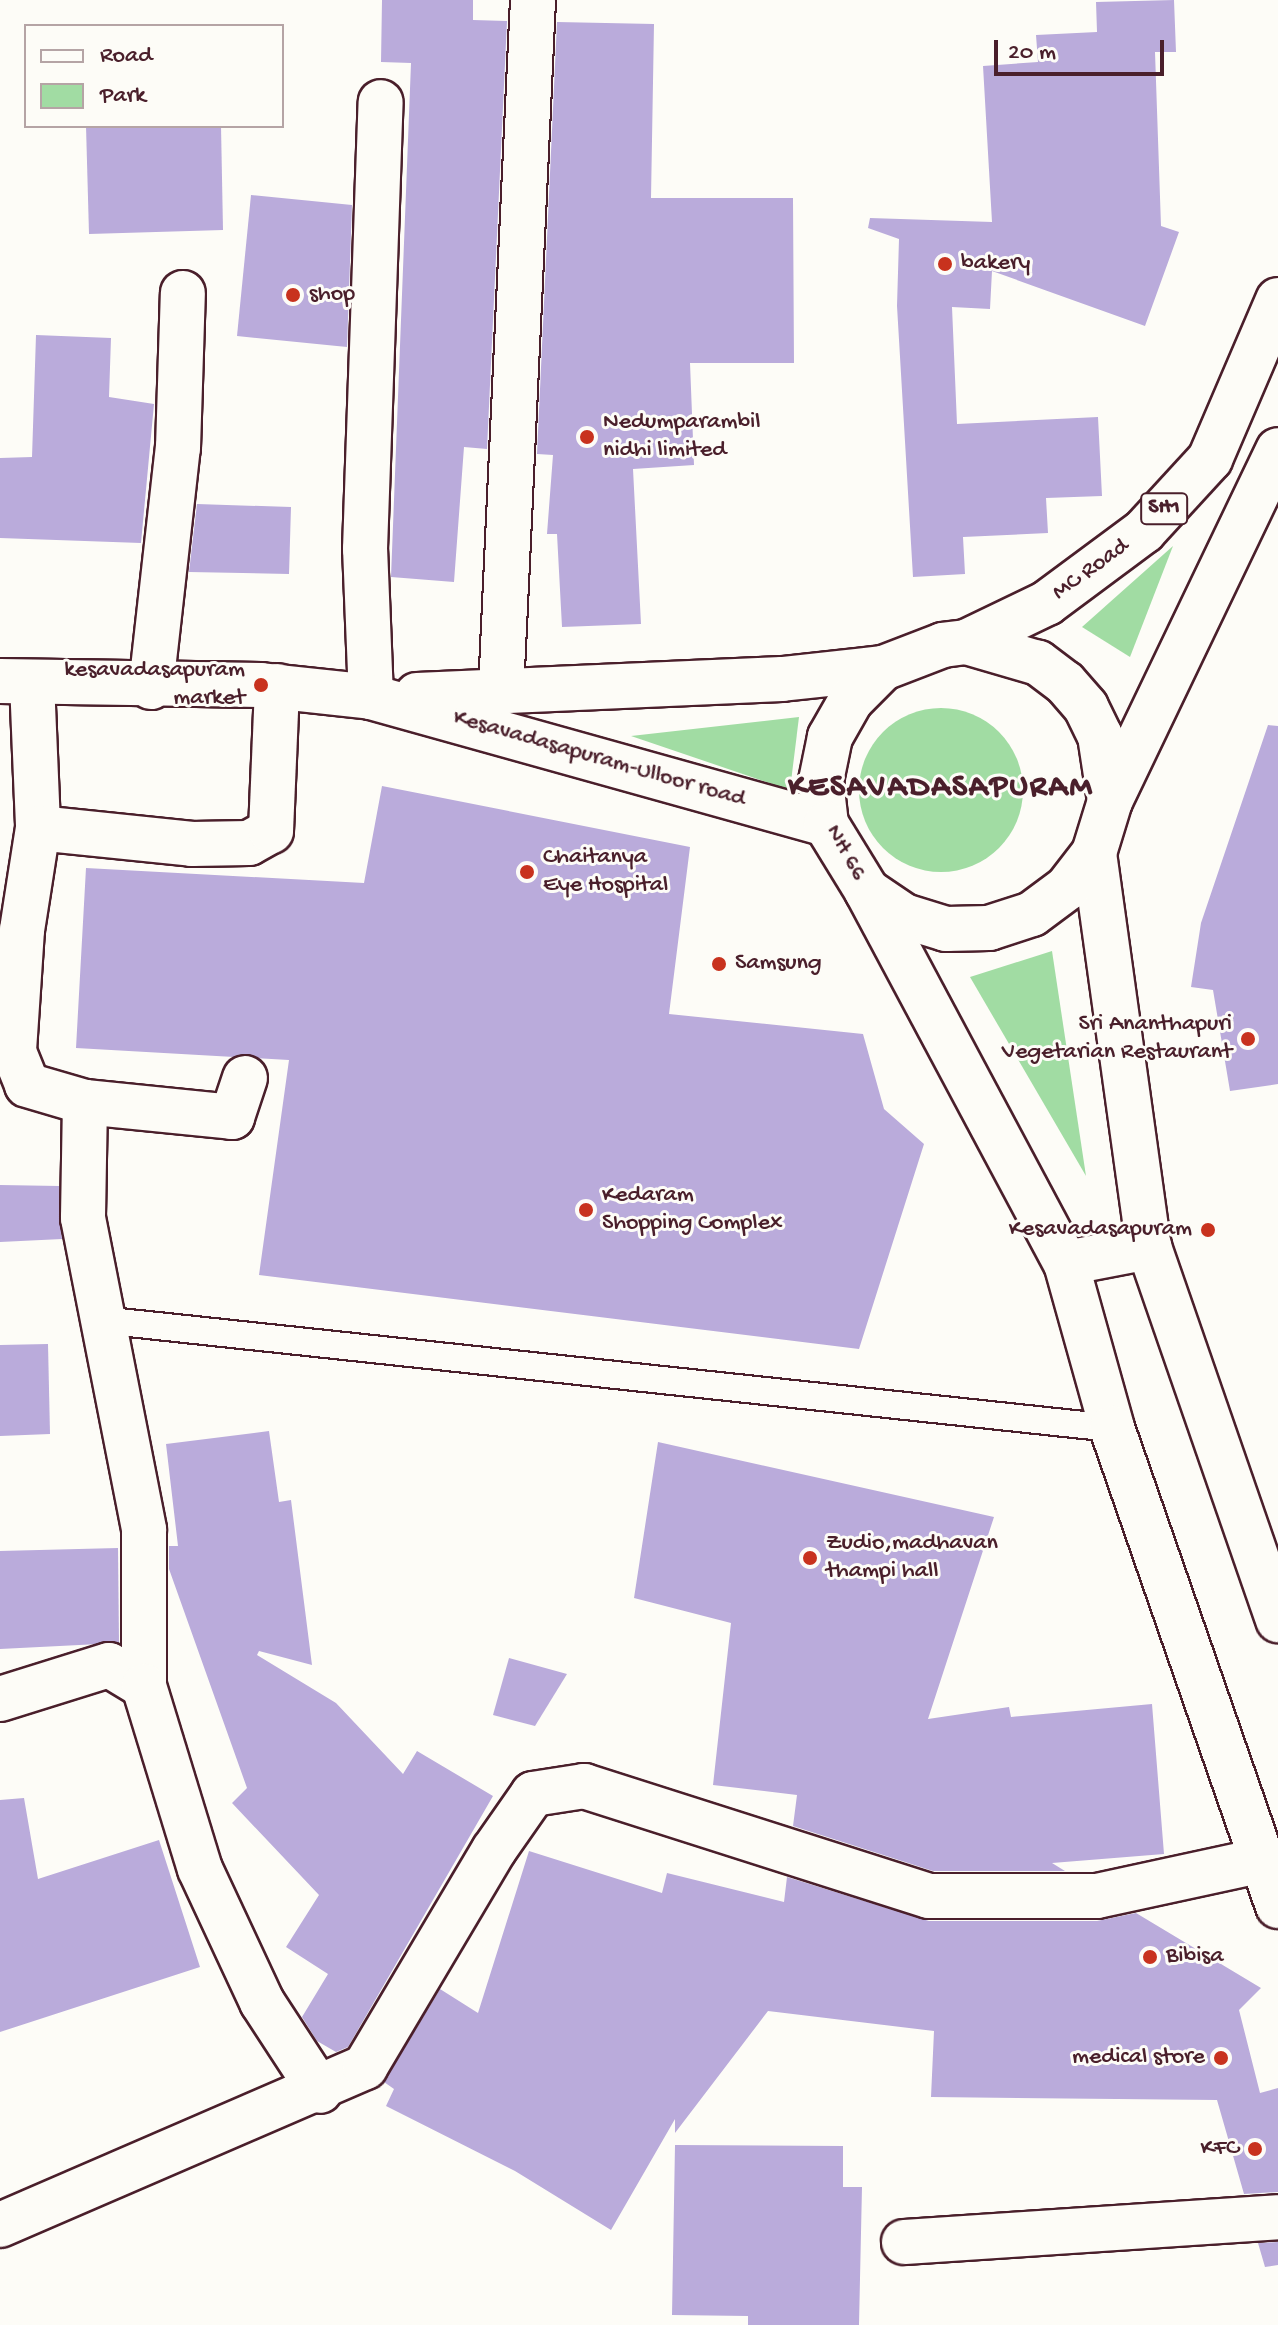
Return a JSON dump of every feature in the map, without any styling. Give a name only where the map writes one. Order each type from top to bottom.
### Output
[{"type":"street","points":[[501,691],[533,0]]},
{"type":"street","points":[[245,1078],[232,1117],[85,1102],[27,1085],[14,1052],[22,930],[38,828],[16,681],[151,687],[277,686],[371,697],[365,549],[381,102]]},
{"type":"street","points":[[151,687],[178,448],[183,293]]},
{"type":"street","name":"MC Road","points":[[966,642],[1047,603],[1144,531],[1210,459],[1278,300]]},
{"type":"street","points":[[1110,801],[1278,450]]},
{"type":"street","name":"NH 66","points":[[371,697],[782,679],[883,668],[943,645],[966,642],[1038,663],[1065,683],[1086,707],[1100,736],[1110,801],[1094,853],[1056,897],[1032,914],[989,928],[946,929],[904,916],[867,891],[826,824],[821,781],[830,737],[851,700],[883,668]]},
{"type":"street","points":[[38,828],[192,844],[249,843],[271,831],[277,686]]},
{"type":"street","name":"Kesavadasapuram-Ulloor road","points":[[371,697],[826,824]]},
{"type":"street","points":[[1094,853],[1149,1247],[1278,1620]]},
{"type":"street","points":[[867,891],[1066,1263],[1112,1428],[1278,1906]]},
{"type":"street","points":[[85,1102],[83,1218],[144,1530],[144,1686],[200,1869],[262,2002],[320,2091]]},
{"type":"street","points":[[1066,1263],[1149,1247]]},
{"type":"street","points":[[0,1699],[109,1665],[144,1686]]},
{"type":"street","points":[[0,2225],[320,2091],[365,2067],[494,1850],[533,1794],[584,1786],[929,1896],[1097,1896],[1263,1860]]},
{"type":"street","points":[[904,2242],[1278,2217]]},
{"type":"lane","points":[[101,1320],[1112,1428]]},
{"type":"green space","points":[[1173,546],[1130,657],[1082,627]]},
{"type":"green space","points":[[941,708],[973,714],[999,732],[1017,758],[1023,790],[1017,822],[999,848],[973,866],[941,872],[909,866],[883,848],[865,822],[859,790],[865,758],[883,732],[909,714]]},
{"type":"green space","points":[[799,717],[790,790],[631,736]]},
{"type":"green space","points":[[1052,951],[1086,1176],[970,977]]},
{"type":"building","points":[[382,0],[473,0],[473,20],[507,21],[487,449],[464,447],[454,582],[391,577],[411,63],[381,62]]},
{"type":"building","points":[[1174,0],[1176,52],[1155,52],[1161,226],[1179,232],[1145,326],[992,271],[990,309],[952,307],[957,424],[1098,417],[1102,496],[1046,498],[1048,533],[963,537],[965,574],[913,577],[897,306],[899,239],[868,228],[870,218],[992,222],[983,66],[1038,62],[1036,35],[1097,32],[1096,2]]},
{"type":"building","points":[[557,22],[654,24],[651,198],[793,198],[794,363],[690,363],[694,465],[633,469],[641,624],[562,627],[557,534],[547,534],[553,455],[537,454]]},
{"type":"building","points":[[86,128],[221,128],[223,230],[89,234]]},
{"type":"building","name":"shop","points":[[251,195],[352,205],[347,347],[237,336]]},
{"type":"building","points":[[36,335],[111,338],[109,397],[154,404],[141,543],[0,538],[0,458],[32,457]]},
{"type":"building","points":[[197,504],[291,507],[289,574],[189,572]]},
{"type":"building","points":[[1268,725],[1278,726],[1278,1084],[1230,1091],[1213,990],[1191,987],[1201,923]]},
{"type":"building","name":"Kedaram Shopping Complex","points":[[382,786],[690,847],[669,1014],[863,1034],[884,1109],[924,1144],[859,1349],[259,1275],[289,1060],[76,1048],[86,868],[364,883]]},
{"type":"building","points":[[0,1185],[59,1186],[62,1239],[0,1242]]},
{"type":"building","points":[[48,1344],[50,1434],[0,1436],[0,1345]]},
{"type":"building","points":[[269,1431],[279,1502],[291,1500],[312,1665],[259,1651],[257,1655],[336,1703],[403,1774],[417,1751],[493,1796],[348,2047],[336,2052],[317,2041],[302,2017],[328,1974],[286,1947],[319,1895],[232,1803],[247,1788],[169,1569],[169,1546],[178,1546],[166,1444]]},
{"type":"building","points":[[658,1442],[994,1517],[928,1719],[1009,1707],[1011,1717],[1152,1704],[1164,1854],[1052,1863],[1065,1871],[933,1871],[793,1826],[797,1795],[713,1785],[731,1623],[634,1598]]},
{"type":"building","points":[[118,1548],[119,1643],[0,1649],[0,1551]]},
{"type":"building","points":[[509,1658],[567,1674],[535,1726],[493,1715]]},
{"type":"building","points":[[24,1798],[38,1879],[159,1840],[200,1967],[0,2032],[0,1800]]},
{"type":"building","points":[[529,1851],[662,1893],[667,1873],[784,1902],[787,1877],[929,1921],[1097,1921],[1136,1913],[1261,1988],[1239,2010],[1260,2093],[1278,2088],[1278,2192],[1244,2194],[1217,2100],[931,2097],[934,2031],[768,2011],[675,2133],[675,2119],[611,2230],[515,2171],[386,2106],[394,2089],[384,2082],[440,1989],[478,2013]]},
{"type":"building","points":[[675,2145],[843,2146],[843,2187],[862,2187],[859,2325],[748,2325],[748,2316],[672,2315]]},
{"type":"building","points":[[1278,2242],[1278,2265],[1265,2267],[1258,2243]]},
{"type":"place","name":"bakery","points":[[945,264]]},
{"type":"place","name":"shop","points":[[293,295]]},
{"type":"place","name":"Nedumparambil nidhi limited","points":[[587,437]]},
{"type":"place","name":"kesavadasapuram market","points":[[261,685]]},
{"type":"place","name":"Chaitanya Eye Hospital","points":[[527,872]]},
{"type":"place","name":"Samsung","points":[[719,964]]},
{"type":"place","name":"Sri Ananthapuri Vegetarian Restaurant","points":[[1248,1039]]},
{"type":"place","name":"Kedaram Shopping Complex","points":[[586,1210]]},
{"type":"place","name":"Kesavadasapuram","points":[[1208,1230]]},
{"type":"place","name":"Zudio,madhavan thampi hall","points":[[810,1558]]},
{"type":"place","name":"Bibisa","points":[[1150,1957]]},
{"type":"place","name":"medical store","points":[[1221,2058]]},
{"type":"place","name":"KFC","points":[[1255,2149]]},
{"type":"district","name":"KESAVADASAPURAM","points":[[941,788]]}]
